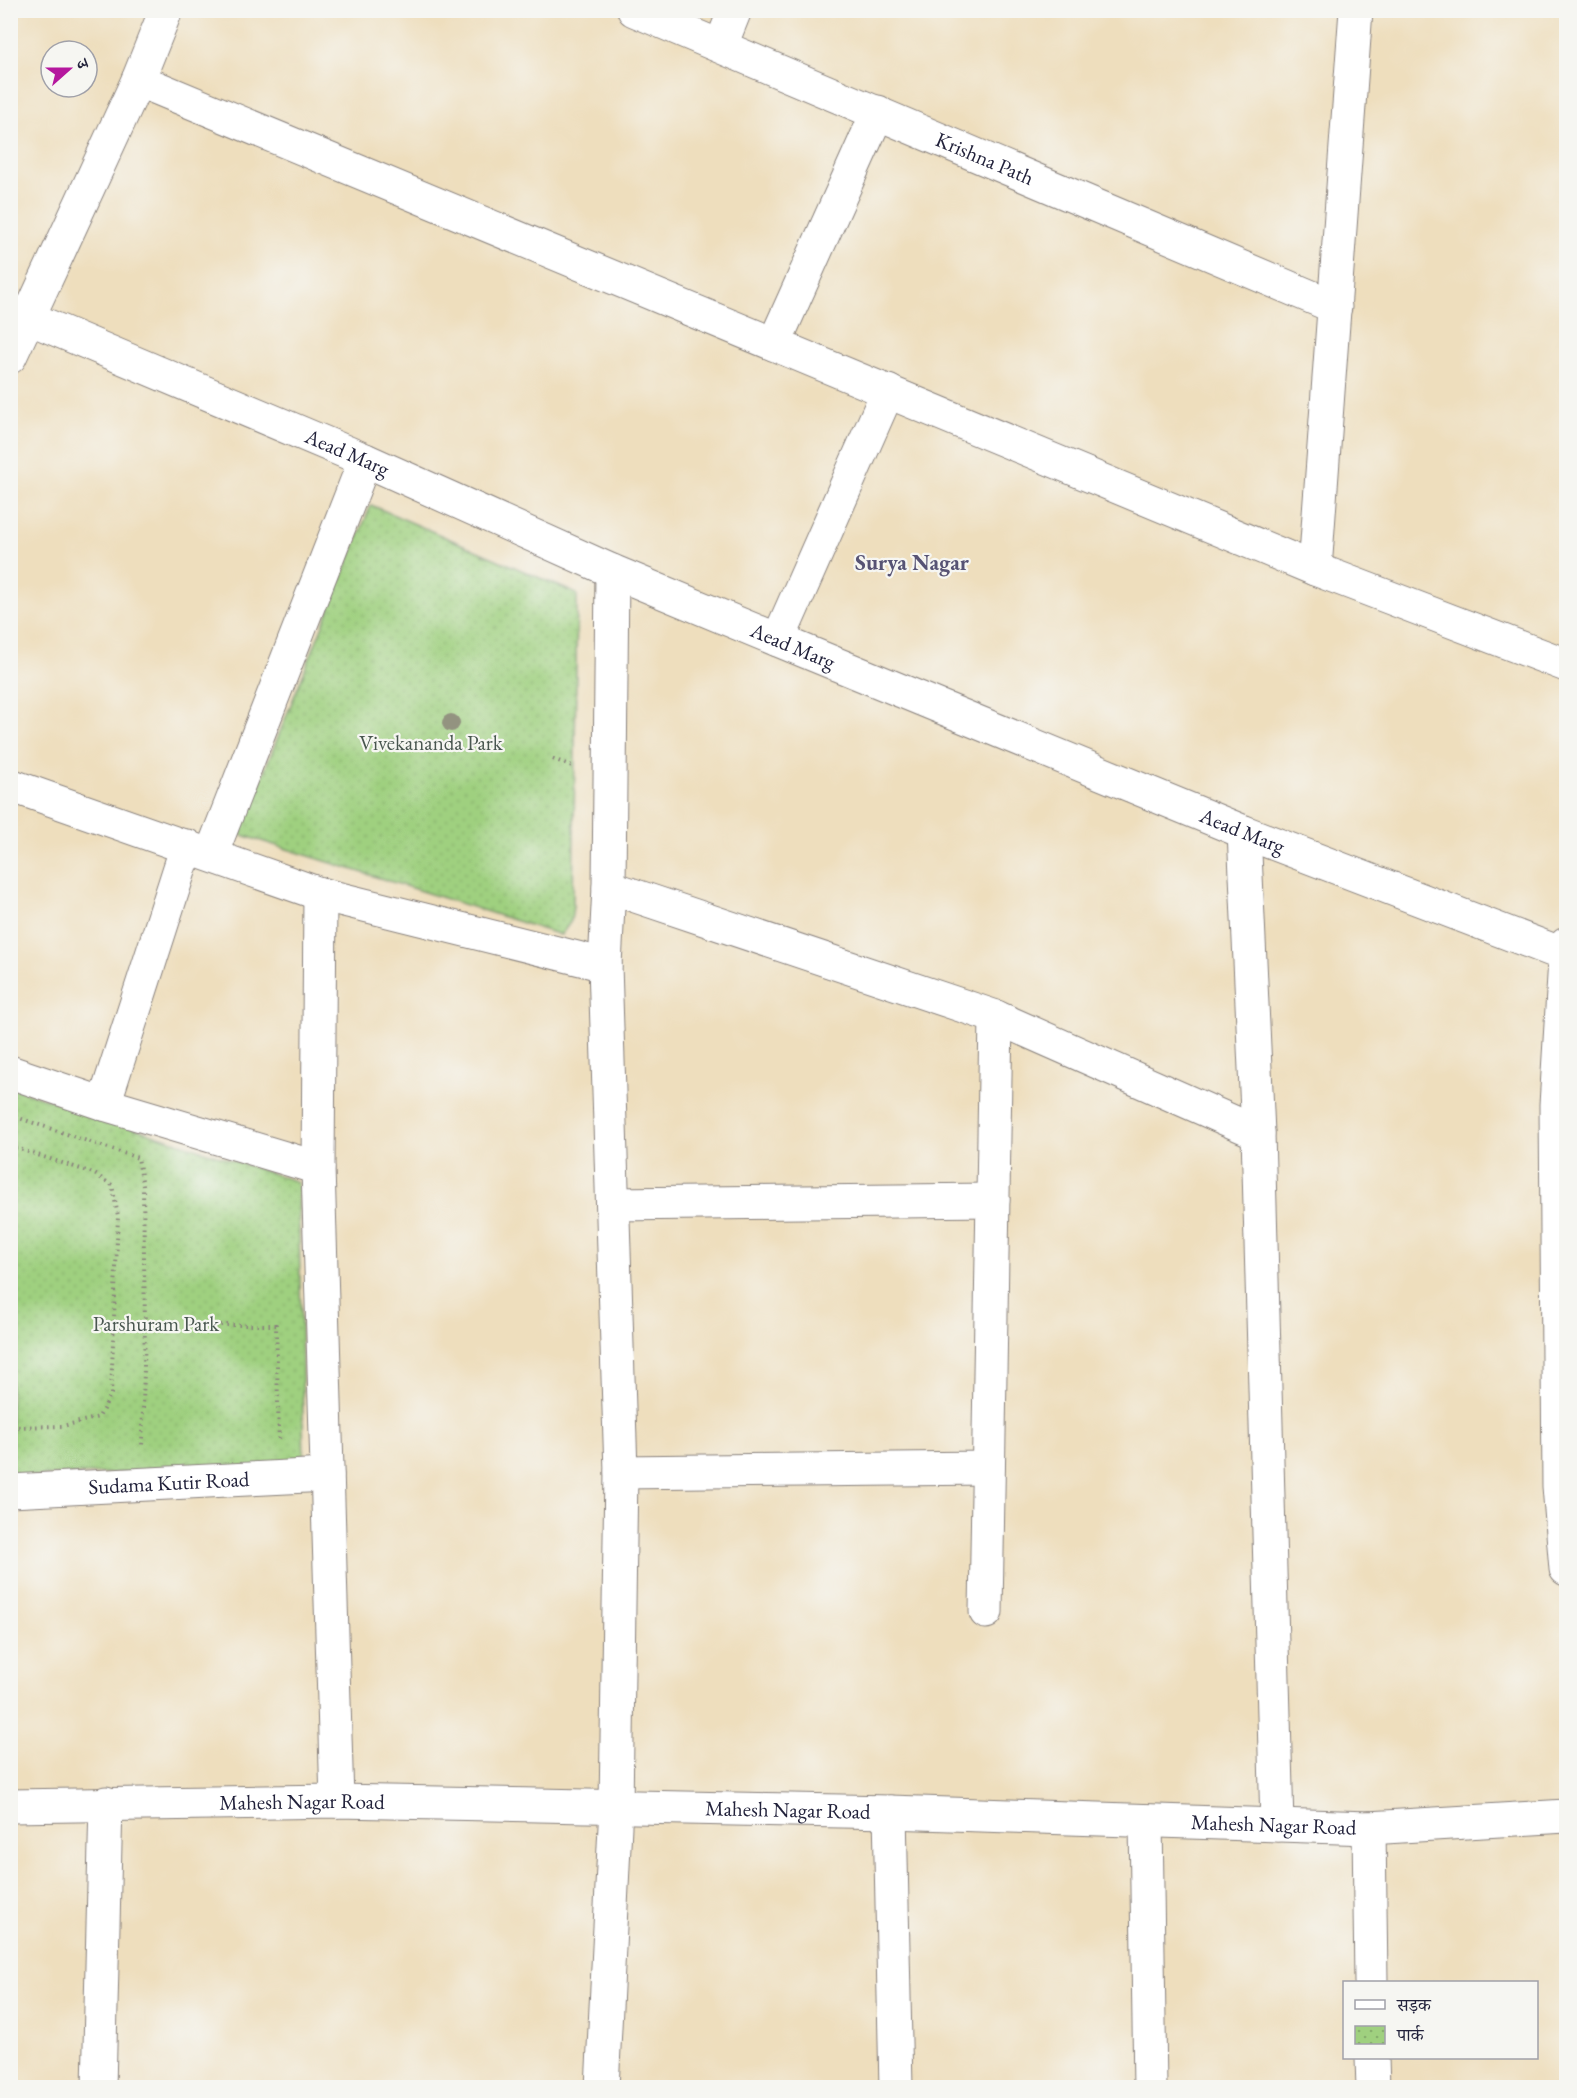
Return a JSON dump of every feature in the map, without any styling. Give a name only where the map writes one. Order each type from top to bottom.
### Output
[{"type":"street","points":[[10,357],[20,314],[138,80],[166,10]]},
{"type":"street","name":"Krishna Path","points":[[634,10],[1335,307]]},
{"type":"street","points":[[721,45],[735,10]]},
{"type":"street","points":[[1315,569],[1356,10]]},
{"type":"street","points":[[138,80],[1315,569],[1566,665]]},
{"type":"street","points":[[774,344],[878,112]]},
{"type":"street","name":"Aead Marg","points":[[20,314],[365,460],[612,571],[1244,832],[1566,949]]},
{"type":"street","points":[[778,640],[888,392]]},
{"type":"street","points":[[104,1104],[199,850],[365,460]]},
{"type":"street","points":[[602,2088],[616,1806],[621,1472],[605,965],[609,887],[612,571]]},
{"type":"street","points":[[10,785],[320,894],[605,965]]},
{"type":"street","points":[[1244,832],[1258,1133],[1277,1826]]},
{"type":"street","points":[[609,887],[996,1017],[1258,1133]]},
{"type":"street","points":[[320,894],[318,1168],[337,1801]]},
{"type":"street","points":[[1566,949],[1556,1106],[1563,1203],[1563,1485],[1566,1569]]},
{"type":"street","points":[[986,1612],[996,1017]]},
{"type":"street","points":[[10,1072],[104,1104],[318,1168]]},
{"type":"street","points":[[613,1204],[993,1200]]},
{"type":"street","points":[[621,1472],[988,1468]]},
{"type":"street","name":"Sudama Kutir Road","points":[[10,1491],[327,1475]]},
{"type":"street","name":"Mahesh Nagar Road","points":[[10,1806],[337,1801],[890,1812],[1370,1828],[1566,1816]]},
{"type":"street","points":[[99,2088],[106,1803]]},
{"type":"street","points":[[890,1812],[896,2088]]},
{"type":"street","points":[[1146,1821],[1150,2088]]},
{"type":"street","points":[[1370,1828],[1371,1981]]},
{"type":"street","points":[[1372,2059],[1373,2088]]},
{"type":"path","points":[[10,1115],[138,1158],[143,1186],[145,1325],[141,1455]]},
{"type":"path","points":[[10,1146],[93,1173],[112,1185],[118,1216],[111,1394],[99,1417],[63,1426],[10,1427]]},
{"type":"path","points":[[113,1323],[276,1325],[279,1452]]},
{"type":"green space","name":"Vivekananda Park","points":[[371,505],[577,594],[573,906],[571,921],[561,935],[239,834]]},
{"type":"green space","name":"Parshuram Park","points":[[10,1087],[298,1182],[304,1466],[11,1477]]},
{"type":"district","name":"Surya Nagar","points":[[912,562]]}]
